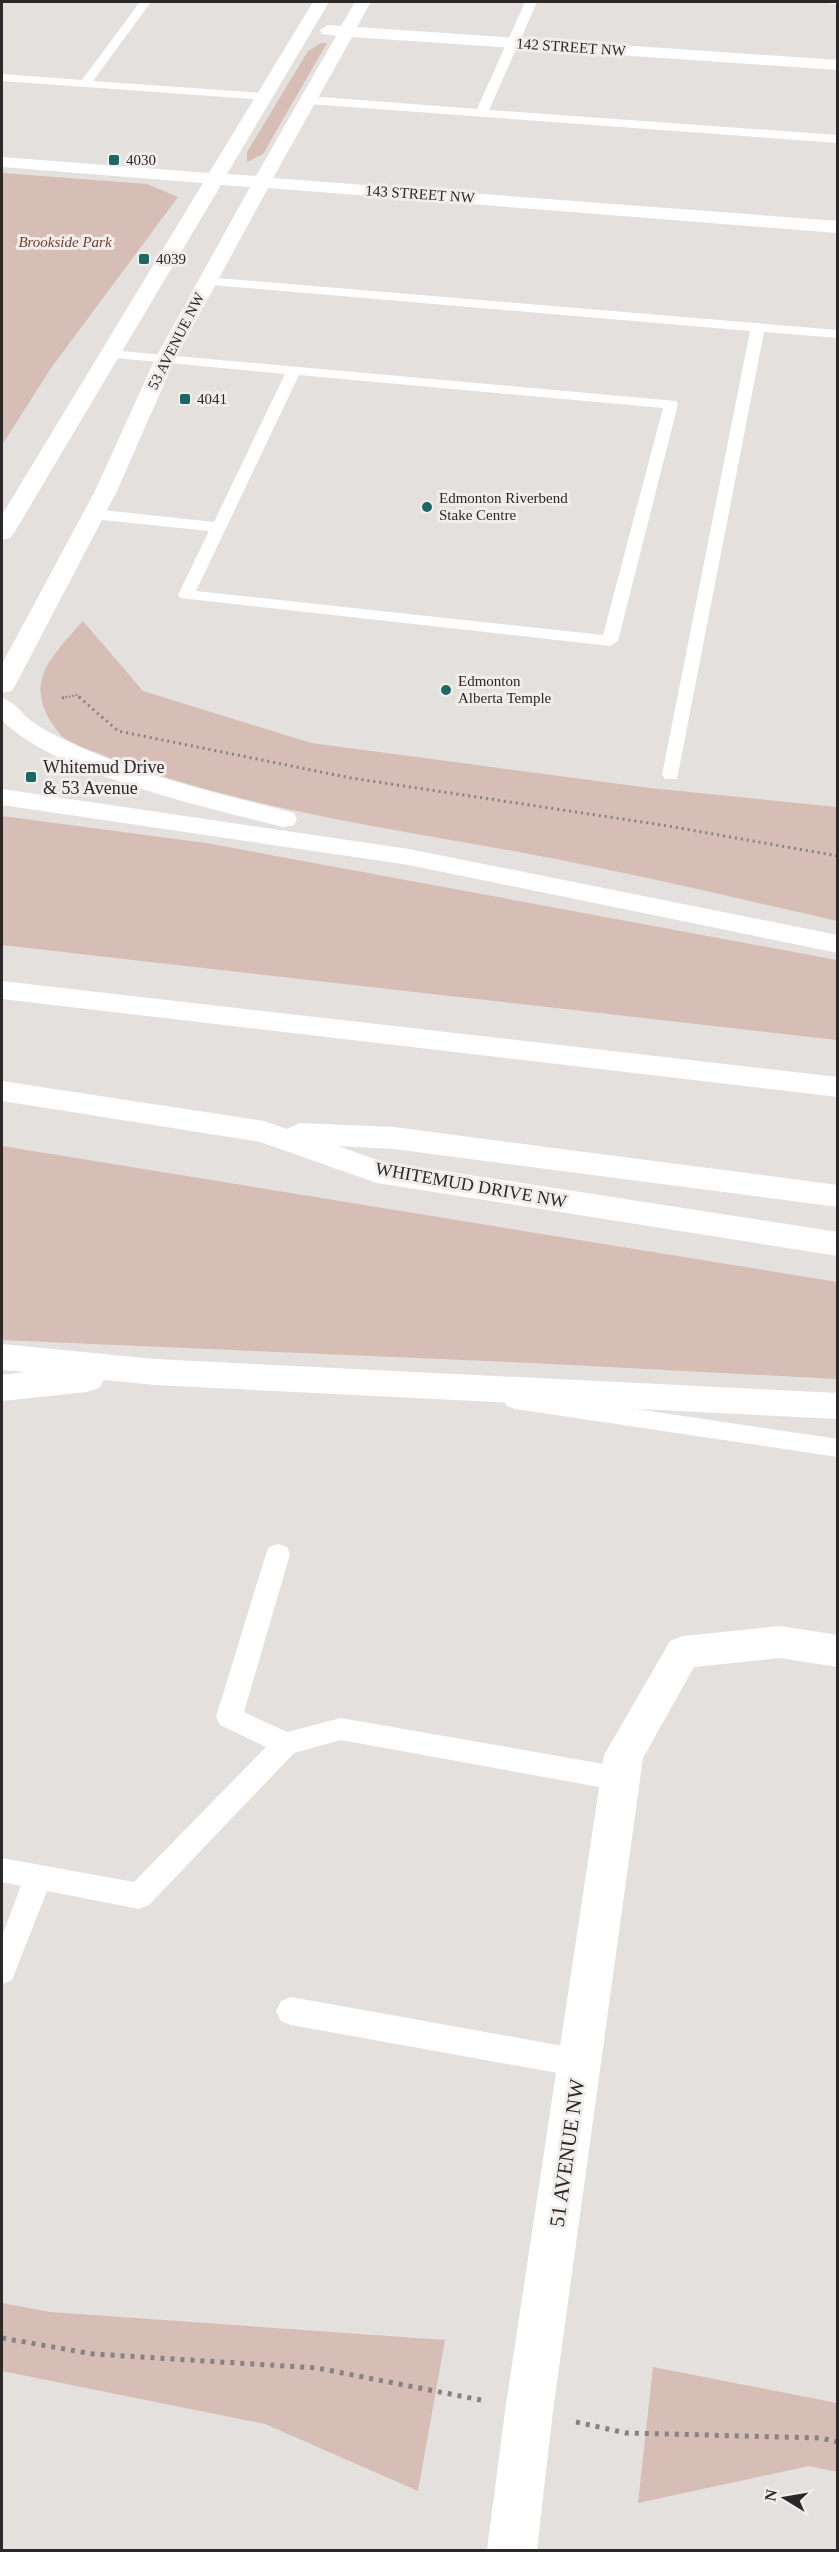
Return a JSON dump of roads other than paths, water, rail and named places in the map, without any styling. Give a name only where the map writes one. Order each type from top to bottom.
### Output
[{"type":"main road","points":[[2,533],[321,2]]},
{"type":"main road","name":"53 AVENUE NW","points":[[2,686],[93,514],[165,359],[206,281],[363,2]]},
{"type":"main road","name":"142 STREET NW","points":[[305,29],[837,65]]},
{"type":"main road","name":"143 STREET NW","points":[[2,162],[837,227]]},
{"type":"main road","points":[[2,706],[14,721],[25,729],[62,747],[148,782],[409,857]]},
{"type":"main road","points":[[2,797],[409,857],[837,944]]},
{"type":"main road","points":[[2,990],[837,1088]]},
{"type":"main road","name":"WHITEMUD DRIVE NW","points":[[2,1091],[264,1132],[377,1172],[837,1244]]},
{"type":"main road","points":[[264,1132],[394,1138],[837,1197]]},
{"type":"main road","points":[[2,1356],[155,1372],[837,1407]]},
{"type":"main road","points":[[2,1388],[155,1372]]},
{"type":"main road","points":[[623,1767],[683,1652],[780,1642],[837,1651]]},
{"type":"main road","name":"51 AVENUE NW","points":[[512,2550],[529,2411],[623,1767]]},
{"type":"lane","points":[[85,84],[145,2]]},
{"type":"lane","points":[[481,112],[531,2]]},
{"type":"lane","points":[[829,2],[837,2]]},
{"type":"lane","points":[[2,78],[263,98]]},
{"type":"lane","points":[[308,100],[837,139]]},
{"type":"lane","points":[[206,281],[837,334]]},
{"type":"lane","points":[[671,775],[758,327]]},
{"type":"lane","points":[[110,354],[294,370],[671,404],[610,641],[186,596],[294,370]]},
{"type":"lane","points":[[93,514],[219,527]]},
{"type":"lane","points":[[422,1386],[837,1448]]},
{"type":"lane","points":[[278,1554],[229,1717],[286,1744]]},
{"type":"lane","points":[[2,1870],[139,1896],[286,1744],[341,1730],[623,1767]]},
{"type":"lane","points":[[2,1971],[39,1877]]},
{"type":"lane","points":[[291,2011],[580,2063]]},
{"type":"place","name":"4030","points":[[114,160]]},
{"type":"place","name":"4039","points":[[144,259]]},
{"type":"place","name":"4041","points":[[185,399]]},
{"type":"place","name":"Edmonton Riverbend Stake Centre","points":[[427,507]]},
{"type":"place","name":"Edmonton Alberta Temple","points":[[446,690]]},
{"type":"place","name":"Whitemud Drive & 53 Avenue","points":[[31,777]]},
{"type":"park label","name":"Brookside Park","points":[[65,242]]}]
